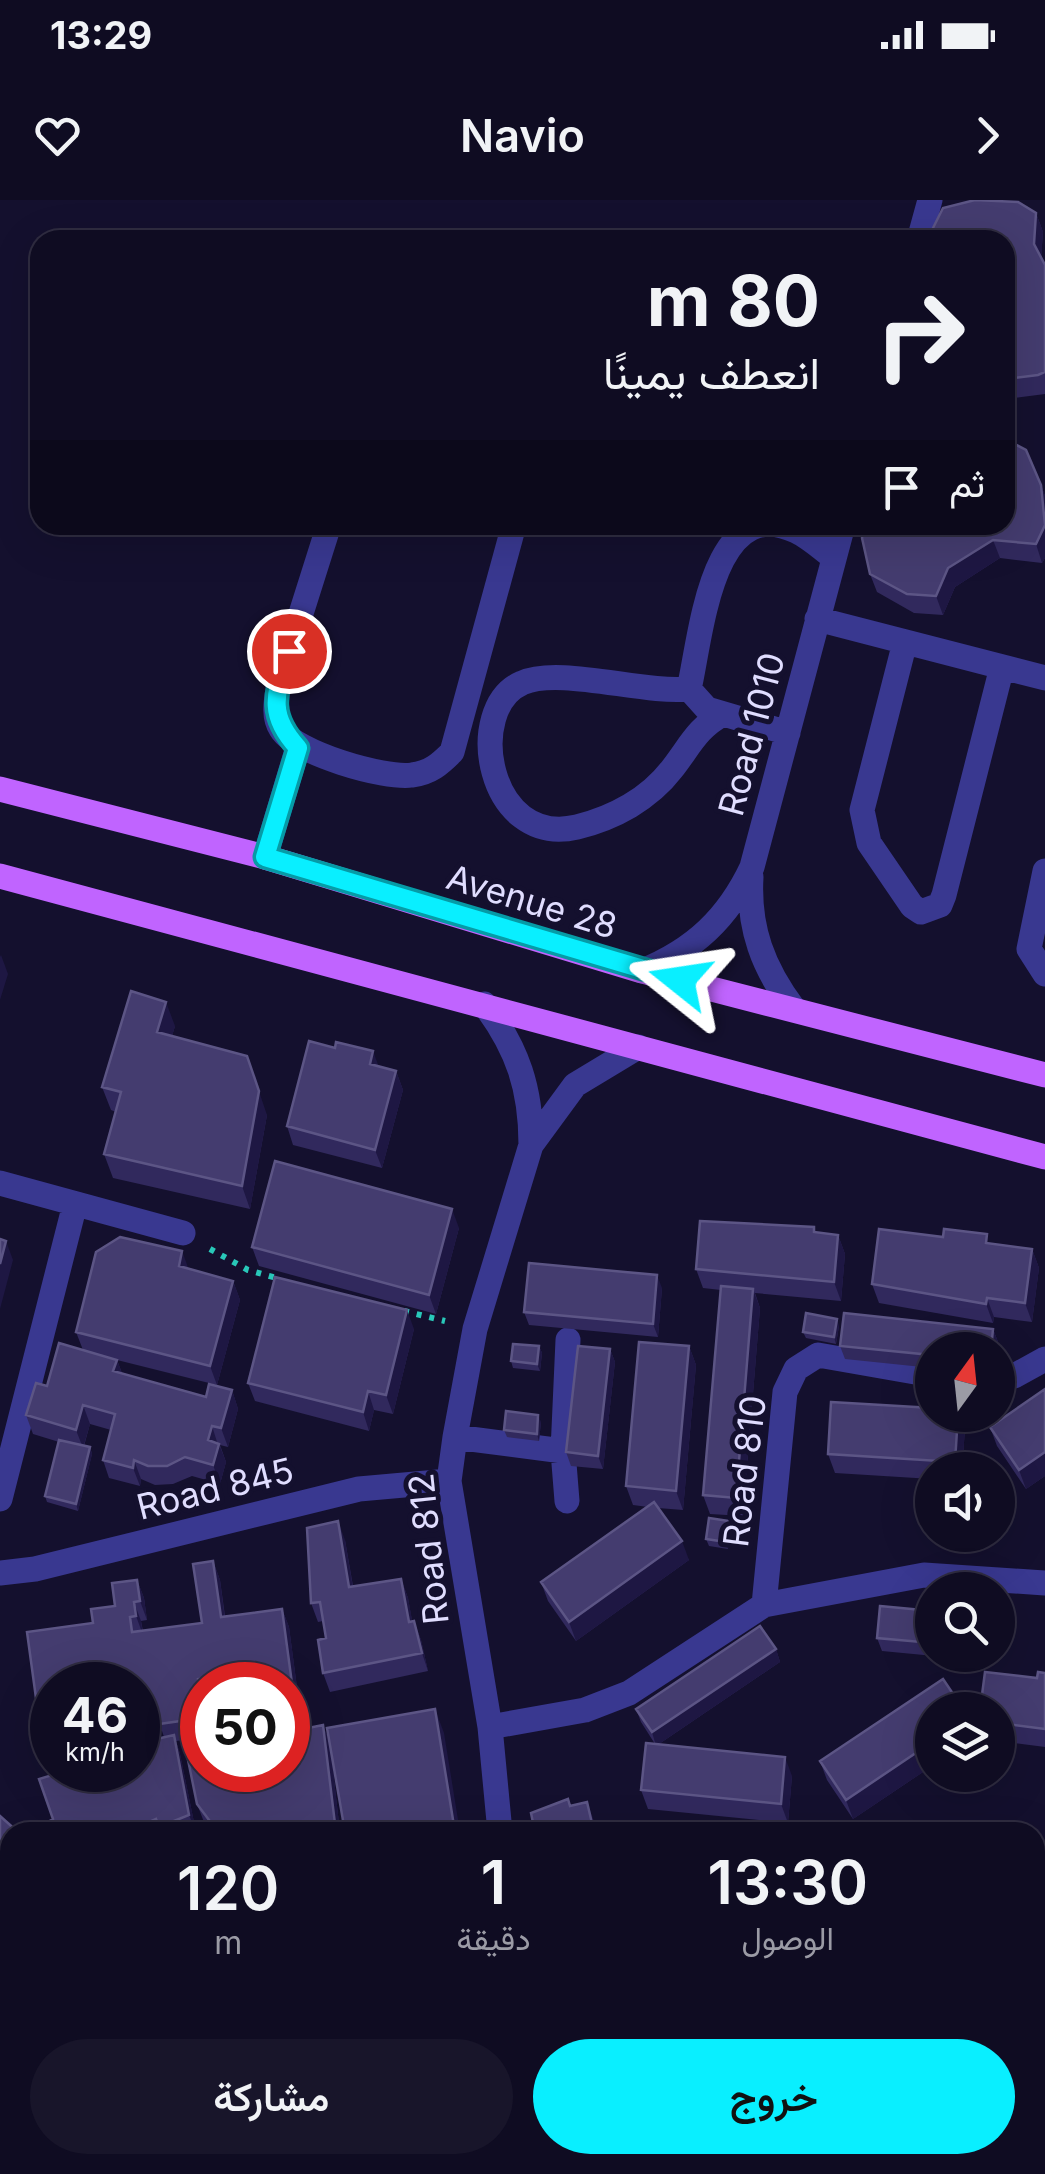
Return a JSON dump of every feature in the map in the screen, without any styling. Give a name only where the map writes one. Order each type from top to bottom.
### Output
[{"type":"main road","name":"Avenue 28","points":[[0,790],[265,857],[642,970],[1045,1075]]},
{"type":"main road","points":[[0,876],[1045,1157]]},
{"type":"street","points":[[922,230],[930,200]]},
{"type":"street","points":[[326,535],[275,708],[280,728],[298,748],[410,776],[434,769],[452,752],[511,535]]},
{"type":"street","points":[[689,690],[722,556],[736,535]]},
{"type":"street","points":[[801,535],[834,558]]},
{"type":"street","name":"Road 1010","points":[[642,970],[666,961],[709,932],[726,913],[752,867],[840,535]]},
{"type":"street","name":"Road 1010","points":[[818,619],[1045,678]]},
{"type":"street","points":[[905,642],[862,810],[868,843],[912,906],[921,912],[940,905],[944,895],[1002,667]]},
{"type":"street","points":[[689,690],[667,692],[550,678],[522,683],[504,698],[493,722],[496,786],[508,807],[529,822],[554,831],[578,826],[644,797],[670,772],[702,726],[723,714]]},
{"type":"street","points":[[689,690],[706,709],[788,733]]},
{"type":"street","points":[[265,857],[298,748]]},
{"type":"street","name":"Road 1010","points":[[752,867],[752,912],[762,957],[794,1009]]},
{"type":"street","points":[[1045,871],[1029,949],[1045,974]]},
{"type":"street","name":"Road 812","points":[[484,1004],[507,1035],[524,1070],[531,1107],[531,1146],[475,1329],[449,1482],[490,1726],[499,1822]]},
{"type":"street","name":"Road 812","points":[[531,1146],[575,1085],[605,1063],[638,1047]]},
{"type":"street","points":[[0,1183],[183,1233]]},
{"type":"street","points":[[0,1499],[75,1204]]},
{"type":"street","points":[[566,1500],[563,1450],[568,1340]]},
{"type":"street","name":"Road 810","points":[[764,1605],[785,1392],[796,1368],[818,1356],[915,1372]]},
{"type":"street","points":[[1015,1375],[1045,1360]]},
{"type":"street","points":[[455,1436],[563,1450]]},
{"type":"street","name":"Road 845","points":[[0,1573],[35,1569],[358,1489],[449,1482]]},
{"type":"street","points":[[490,1726],[585,1710],[629,1693],[764,1605],[924,1576],[1040,1577]]},
{"type":"path","points":[[183,1233],[248,1270],[286,1280]]},
{"type":"path","points":[[400,1310],[475,1329]]},
{"type":"building","points":[[975,200],[1018,202],[1036,213],[1034,244],[1045,265],[1045,372],[1015,378],[1015,230],[932,230],[943,208]]},
{"type":"building","points":[[1015,444],[1026,450],[1041,485],[1045,525],[1036,544],[993,540],[948,568],[936,596],[907,594],[870,574],[862,538],[1015,535]]},
{"type":"building","points":[[131,991],[166,1002],[157,1032],[247,1056],[259,1091],[242,1186],[104,1154],[121,1092],[102,1087]]},
{"type":"building","points":[[309,1041],[335,1048],[336,1042],[373,1051],[370,1064],[396,1071],[375,1150],[287,1126]]},
{"type":"building","points":[[275,1161],[452,1209],[429,1295],[252,1247]]},
{"type":"building","points":[[700,1221],[814,1227],[814,1232],[838,1235],[834,1282],[696,1269]]},
{"type":"building","points":[[879,1229],[943,1237],[944,1229],[987,1234],[986,1243],[1032,1249],[1025,1303],[987,1298],[986,1304],[872,1284]]},
{"type":"building","points":[[120,1237],[182,1251],[179,1266],[233,1281],[210,1366],[76,1332],[96,1252]]},
{"type":"building","points":[[0,1239],[6,1241],[0,1264]]},
{"type":"building","points":[[529,1263],[657,1275],[653,1324],[524,1312]]},
{"type":"building","points":[[275,1277],[407,1310],[386,1395],[368,1391],[363,1412],[248,1383]]},
{"type":"building","points":[[721,1286],[753,1289],[736,1498],[703,1495]]},
{"type":"building","points":[[806,1313],[837,1319],[834,1337],[803,1332]]},
{"type":"building","points":[[844,1313],[993,1329],[915,1332],[915,1353],[840,1346]]},
{"type":"building","points":[[639,1342],[689,1346],[676,1491],[626,1486]]},
{"type":"building","points":[[59,1343],[117,1360],[113,1371],[206,1397],[209,1384],[232,1390],[221,1428],[212,1426],[208,1440],[219,1444],[213,1465],[185,1457],[167,1466],[148,1466],[134,1460],[133,1468],[103,1460],[115,1414],[83,1405],[76,1430],[26,1415],[36,1383],[47,1386]]},
{"type":"building","points":[[513,1344],[539,1346],[537,1364],[511,1361]]},
{"type":"building","points":[[578,1346],[610,1349],[598,1456],[566,1452]]},
{"type":"building","points":[[1045,1389],[1045,1452],[1019,1470],[1015,1452],[1007,1452],[993,1432],[1015,1432],[1015,1410]]},
{"type":"building","points":[[831,1402],[915,1407],[915,1432],[957,1432],[956,1452],[915,1452],[915,1459],[828,1454]]},
{"type":"building","points":[[506,1411],[538,1415],[537,1434],[504,1430]]},
{"type":"building","points":[[59,1440],[90,1447],[76,1504],[45,1496]]},
{"type":"building","points":[[654,1502],[682,1541],[569,1622],[541,1582]]},
{"type":"building","points":[[709,1518],[729,1521],[726,1542],[706,1539]]},
{"type":"building","points":[[338,1521],[349,1587],[401,1579],[409,1622],[414,1621],[422,1653],[323,1673],[318,1640],[326,1638],[320,1602],[311,1603],[307,1528]]},
{"type":"building","points":[[213,1561],[221,1617],[282,1609],[289,1662],[180,1662],[180,1721],[160,1724],[160,1662],[31,1662],[27,1632],[93,1623],[91,1609],[115,1606],[112,1583],[137,1580],[140,1601],[134,1602],[136,1616],[130,1617],[132,1632],[202,1623],[193,1564]]},
{"type":"building","points":[[880,1606],[915,1609],[915,1641],[877,1638]]},
{"type":"building","points":[[760,1626],[776,1649],[652,1732],[636,1709]]},
{"type":"building","points":[[985,1672],[1037,1678],[1038,1672],[1045,1673],[1045,1729],[1015,1725],[1015,1692],[982,1692]]},
{"type":"building","points":[[943,1679],[952,1692],[924,1692]]},
{"type":"building","points":[[915,1698],[915,1753],[846,1800],[820,1761]]},
{"type":"building","points":[[435,1709],[453,1822],[343,1822],[327,1728]]},
{"type":"building","points":[[323,1725],[335,1822],[210,1822],[197,1804],[195,1792],[310,1792],[310,1728]]},
{"type":"building","points":[[174,1735],[180,1792],[185,1792],[189,1815],[172,1822],[48,1822],[53,1819],[44,1792],[160,1792],[160,1738]]},
{"type":"building","points":[[646,1743],[785,1757],[781,1804],[641,1790]]},
{"type":"building","points":[[568,1799],[570,1806],[587,1802],[592,1822],[533,1822],[531,1813]]},
{"type":"route","points":[[289,651],[275,708],[280,728],[298,748],[265,857],[680,980]]}]
